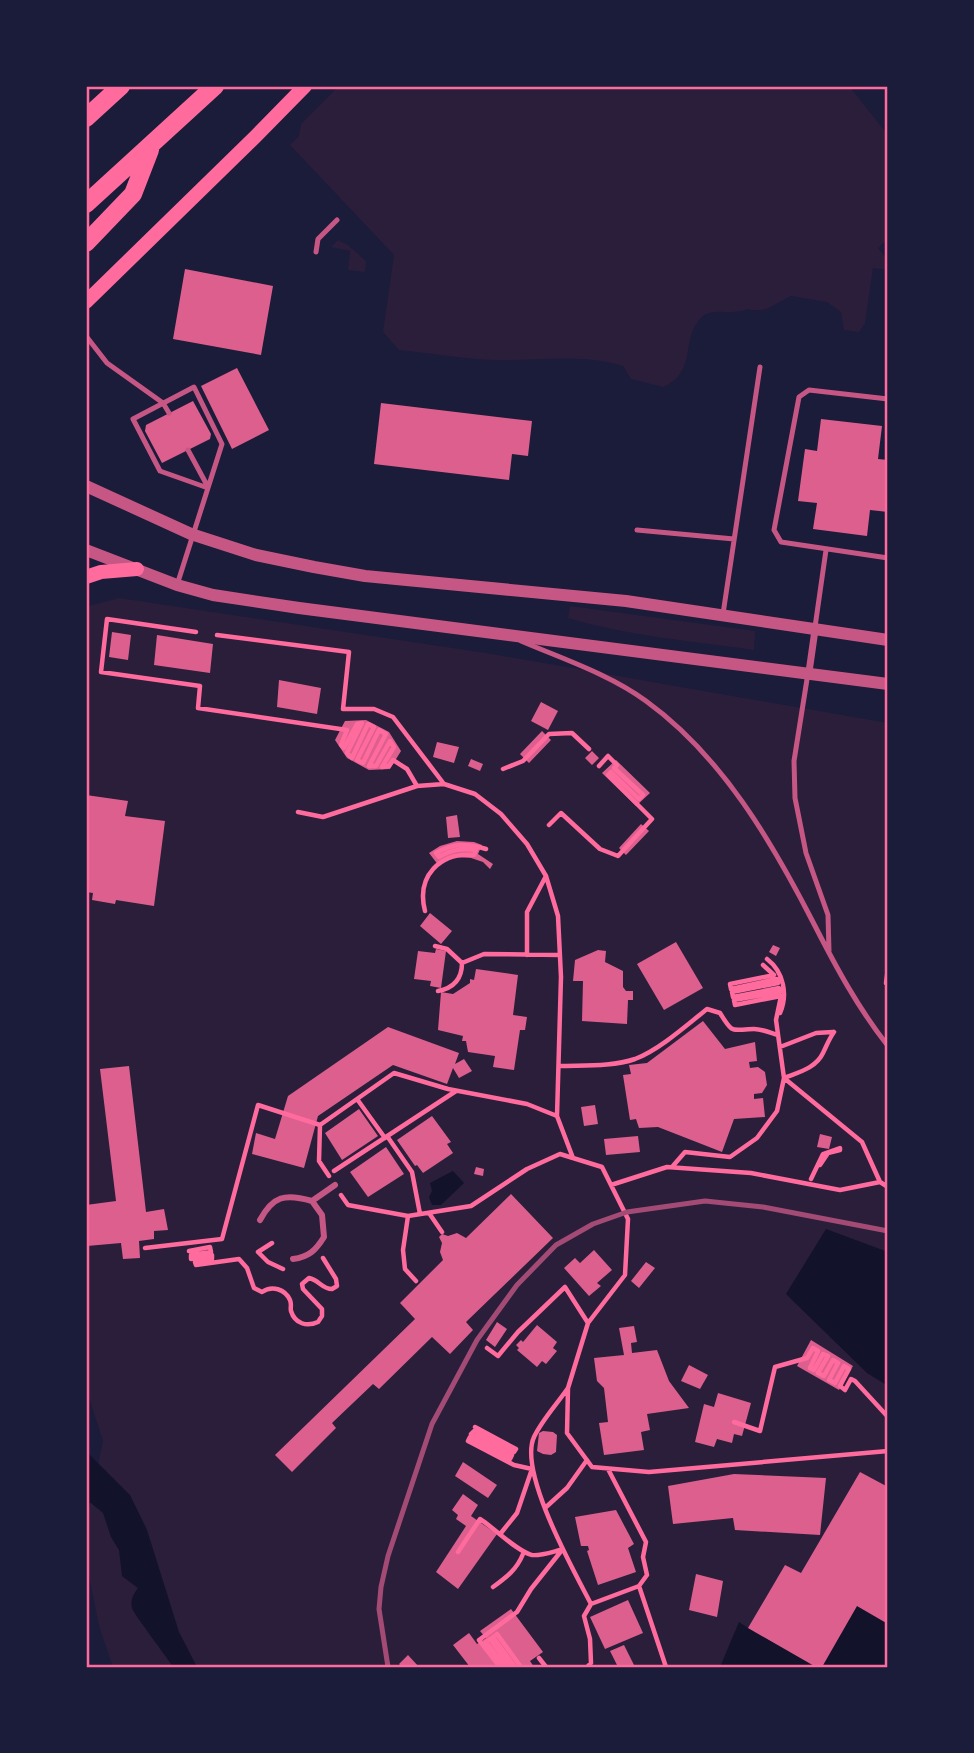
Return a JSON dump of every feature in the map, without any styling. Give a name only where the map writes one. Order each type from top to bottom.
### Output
[{"type":"highway","points":[[86,118],[121,86]]},
{"type":"highway","points":[[86,204],[215,86]]},
{"type":"highway","points":[[86,243],[133,194],[152,146]]},
{"type":"main road","points":[[86,302],[304,86]]},
{"type":"main road","points":[[86,577],[101,572],[136,569]]},
{"type":"street","points":[[86,486],[191,534],[256,555],[365,576],[626,601],[888,640]]},
{"type":"street","points":[[86,550],[177,585],[213,595],[888,684]]},
{"type":"street","points":[[809,672],[815,630]]},
{"type":"street","points":[[312,1201],[335,1185]]},
{"type":"street","points":[[260,1220],[269,1205],[281,1198],[299,1197],[312,1201],[322,1215],[324,1237],[317,1249],[306,1257],[293,1259]]},
{"type":"lane","points":[[316,252],[318,239],[337,220]]},
{"type":"lane","points":[[86,336],[107,363],[163,403],[169,413]]},
{"type":"lane","points":[[723,617],[760,367]]},
{"type":"lane","points":[[177,585],[191,534],[208,488],[222,444],[194,387],[133,419],[160,471],[208,488]]},
{"type":"lane","points":[[888,399],[809,390],[799,397],[774,530],[781,542],[888,558]]},
{"type":"lane","points":[[188,450],[208,488]]},
{"type":"lane","points":[[637,530],[734,539]]},
{"type":"lane","points":[[815,630],[826,550]]},
{"type":"lane","points":[[507,634],[625,687],[684,733],[715,766],[751,816],[799,896],[860,1008],[888,1046]]},
{"type":"lane","points":[[809,672],[794,761],[795,798],[806,853],[828,915],[829,954]]},
{"type":"path","points":[[196,632],[107,619],[101,672],[200,686],[198,708],[347,730],[341,745],[344,748],[356,723],[362,723],[347,753],[352,758],[368,724],[374,727],[357,760],[363,763],[379,730],[386,734],[369,766],[376,766],[390,741],[394,747],[382,767],[389,766],[393,760],[407,769],[417,786]]},
{"type":"path","points":[[217,635],[349,652],[343,709],[373,709],[393,717],[444,784]]},
{"type":"path","points":[[503,769],[523,761],[549,734],[572,733],[589,749]]},
{"type":"path","points":[[549,825],[561,813],[600,849],[618,856],[652,819],[608,775],[611,772],[639,799],[643,795],[614,768],[617,765],[608,756],[599,766]]},
{"type":"path","points":[[298,811],[323,817],[417,786],[444,784],[475,794],[501,814],[527,844],[546,876],[558,916],[560,955],[557,1116],[573,1158]]},
{"type":"path","points":[[425,911],[424,894],[430,872],[449,856],[474,855],[476,850],[462,848],[439,857],[436,853],[446,847],[461,844],[486,849]]},
{"type":"path","points":[[527,955],[527,912],[546,876]]},
{"type":"path","points":[[435,946],[447,949],[462,963],[462,974],[456,984],[438,991]]},
{"type":"path","points":[[462,963],[484,954],[560,955]]},
{"type":"path","points":[[767,959],[775,965],[780,974],[786,1000],[776,1020]]},
{"type":"path","points":[[672,1167],[685,1153],[730,1157],[757,1138],[777,1111],[784,1078],[776,1020],[781,996],[735,1006],[734,1000],[780,992],[779,988],[733,997],[732,992],[778,983],[777,979],[731,989],[730,984],[774,975],[764,965]]},
{"type":"path","points":[[888,968],[888,983]]},
{"type":"path","points":[[559,1066],[635,1059],[675,1034],[707,1009],[720,1013],[728,1026],[740,1031],[755,1029],[778,1035]]},
{"type":"path","points":[[780,1047],[816,1033],[834,1032],[822,1056],[810,1068],[784,1078]]},
{"type":"path","points":[[320,1125],[394,1073],[457,1091],[527,1104],[557,1116]]},
{"type":"path","points":[[784,1078],[862,1142],[880,1182],[888,1187]]},
{"type":"path","points":[[328,1175],[457,1091]]},
{"type":"path","points":[[357,1099],[412,1171],[420,1214]]},
{"type":"path","points":[[145,1248],[222,1240],[258,1105],[320,1125]]},
{"type":"path","points":[[320,1125],[319,1161],[348,1205],[408,1216],[471,1206],[527,1169],[560,1154],[602,1167],[627,1212],[628,1219],[625,1275],[588,1322],[568,1388],[567,1433],[592,1467],[649,1472],[888,1451]]},
{"type":"path","points":[[811,1179],[823,1154],[840,1148],[828,1153],[820,1165]]},
{"type":"path","points":[[611,1185],[672,1167],[751,1173],[840,1190],[880,1182]]},
{"type":"path","points":[[429,1213],[442,1232]]},
{"type":"path","points":[[408,1216],[403,1250],[405,1269],[416,1281]]},
{"type":"path","points":[[272,1243],[258,1252],[268,1262],[291,1271]]},
{"type":"path","points":[[189,1251],[210,1247],[211,1252],[191,1255],[191,1259],[212,1255],[212,1259],[195,1262],[196,1265],[239,1259],[247,1268],[254,1288],[262,1292],[267,1288],[276,1288],[285,1293],[292,1313],[298,1322],[305,1325],[318,1322],[322,1309],[303,1289],[302,1284],[309,1278],[315,1279],[325,1289],[337,1286],[336,1279],[321,1254],[315,1261]]},
{"type":"path","points":[[487,1348],[498,1356],[518,1332],[565,1287],[588,1322]]},
{"type":"path","points":[[734,1422],[760,1431],[775,1367],[807,1358],[813,1348],[818,1351],[810,1368],[814,1370],[823,1354],[828,1356],[818,1373],[824,1376],[833,1360],[838,1363],[829,1380],[835,1383],[844,1366],[849,1369],[840,1386],[845,1390],[851,1379],[855,1381],[888,1418]]},
{"type":"path","points":[[568,1388],[532,1439],[532,1469],[562,1550],[591,1604]]},
{"type":"path","points":[[475,1427],[516,1448],[514,1452],[474,1431],[471,1434],[512,1455],[510,1459],[470,1437],[468,1441],[514,1465],[532,1469]]},
{"type":"path","points":[[545,1508],[567,1488],[587,1460]]},
{"type":"path","points":[[501,1533],[517,1513],[532,1469]]},
{"type":"path","points":[[587,1667],[590,1663],[590,1639],[584,1616],[591,1604],[638,1586],[647,1575],[643,1558],[646,1542],[608,1469]]},
{"type":"path","points":[[458,1552],[480,1519],[501,1533],[516,1548],[532,1555],[562,1550]]},
{"type":"path","points":[[505,1667],[479,1640],[517,1612],[531,1589],[562,1550]]},
{"type":"path","points":[[493,1587],[519,1564],[523,1554]]},
{"type":"path","points":[[638,1586],[666,1667]]},
{"type":"path","points":[[515,1667],[493,1637],[497,1634],[522,1667]]},
{"type":"path","points":[[490,1639],[505,1667],[486,1642],[490,1639]]},
{"type":"path","points":[[539,1658],[546,1667]]},
{"type":"shaded area","points":[[339,86],[849,86],[888,135],[888,239],[878,248],[888,260],[888,270],[873,268],[865,323],[859,332],[844,330],[841,312],[827,302],[791,296],[765,309],[708,313],[696,324],[681,373],[663,387],[631,379],[623,366],[607,362],[559,358],[483,359],[399,350],[383,332],[394,255],[290,145],[299,136],[301,124]]},
{"type":"shaded area","points":[[338,240],[366,261],[365,272],[348,270],[350,251],[331,247]]},
{"type":"shaded area","points":[[119,598],[486,653],[888,723],[888,1667],[113,1667],[99,1626],[86,1562],[86,1522],[103,1441],[86,1389],[86,622],[89,606]]},
{"type":"shaded area","points":[[570,606],[755,631],[754,650],[591,624],[568,618]]},
{"type":"shaded area","points":[[453,1171],[464,1183],[441,1205],[432,1205],[429,1197],[432,1191],[430,1183]]},
{"type":"shaded area","points":[[826,1229],[888,1252],[888,1386],[867,1373],[786,1294]]},
{"type":"shaded area","points":[[86,1451],[130,1495],[147,1530],[179,1632],[197,1667],[173,1667],[134,1612],[132,1599],[138,1588],[122,1576],[119,1550],[111,1537],[103,1513],[86,1502]]},
{"type":"shaded area","points":[[857,1606],[888,1624],[888,1667],[822,1667]]},
{"type":"shaded area","points":[[739,1622],[748,1628],[816,1667],[720,1667]]},
{"type":"building","points":[[185,269],[273,286],[261,355],[173,339]]},
{"type":"building","points":[[237,368],[269,430],[232,449],[201,386]]},
{"type":"building","points":[[193,401],[211,434],[210,439],[162,463],[145,431],[146,425]]},
{"type":"building","points":[[381,403],[532,421],[528,456],[512,454],[509,480],[374,464]]},
{"type":"building","points":[[821,419],[882,426],[878,459],[888,460],[888,512],[870,510],[867,536],[813,529],[817,503],[798,501],[805,449],[817,451]]},
{"type":"building","points":[[112,632],[131,635],[128,660],[109,657]]},
{"type":"building","points":[[157,635],[213,644],[210,673],[154,665]]},
{"type":"building","points":[[279,680],[321,688],[317,714],[277,707]]},
{"type":"building","points":[[541,702],[558,711],[548,730],[531,721]]},
{"type":"building","points":[[366,720],[389,732],[401,751],[390,769],[369,770],[347,758],[335,740],[345,721]]},
{"type":"building","points":[[542,731],[551,740],[529,763],[520,754]]},
{"type":"building","points":[[437,742],[459,747],[454,763],[433,757]]},
{"type":"building","points":[[592,751],[599,758],[592,765],[585,758]]},
{"type":"building","points":[[471,759],[483,764],[480,771],[468,766]]},
{"type":"building","points":[[616,760],[650,793],[636,806],[602,773]]},
{"type":"building","points":[[86,795],[128,801],[125,816],[165,821],[154,906],[116,900],[115,904],[92,900],[93,893],[86,892]]},
{"type":"building","points":[[457,815],[460,837],[448,838],[446,817]]},
{"type":"building","points":[[641,824],[649,831],[626,855],[619,848]]},
{"type":"building","points":[[457,841],[482,845],[478,854],[493,864],[490,869],[483,862],[458,857],[446,860],[439,866],[429,853],[440,846]]},
{"type":"building","points":[[430,913],[452,931],[441,944],[420,926]]},
{"type":"building","points":[[676,942],[703,988],[664,1010],[637,964]]},
{"type":"building","points":[[773,945],[780,948],[776,956],[769,952]]},
{"type":"building","points":[[436,949],[446,951],[441,988],[430,986],[431,981],[414,979],[418,951],[435,953]]},
{"type":"building","points":[[598,950],[606,951],[605,962],[623,971],[623,987],[626,991],[633,991],[633,1000],[628,1000],[627,1024],[582,1021],[583,981],[573,981],[575,960]]},
{"type":"building","points":[[476,969],[518,975],[513,1015],[527,1017],[525,1030],[520,1030],[514,1070],[493,1067],[495,1056],[468,1052],[466,1041],[462,1041],[463,1036],[438,1030],[441,992],[453,994],[470,983],[470,979],[474,980]]},
{"type":"building","points":[[703,1021],[725,1049],[755,1042],[757,1061],[749,1062],[750,1068],[758,1067],[765,1072],[767,1085],[762,1093],[754,1094],[754,1099],[763,1098],[765,1117],[734,1119],[722,1152],[658,1127],[639,1128],[636,1119],[630,1120],[623,1075],[631,1074],[629,1065],[647,1063]]},
{"type":"building","points":[[388,1027],[459,1053],[455,1064],[464,1059],[472,1071],[459,1078],[453,1068],[447,1084],[393,1065],[318,1116],[304,1168],[252,1154],[256,1133],[275,1139],[288,1096]]},
{"type":"building","points":[[129,1066],[146,1212],[164,1209],[168,1230],[154,1231],[154,1239],[139,1241],[140,1258],[123,1259],[121,1243],[87,1246],[86,1205],[116,1201],[100,1069]]},
{"type":"building","points":[[595,1105],[598,1124],[584,1126],[581,1107]]},
{"type":"building","points":[[359,1109],[378,1136],[342,1160],[325,1133]]},
{"type":"building","points":[[432,1116],[451,1142],[447,1144],[453,1153],[423,1173],[397,1140]]},
{"type":"building","points":[[820,1134],[832,1137],[829,1149],[817,1147]]},
{"type":"building","points":[[638,1136],[640,1152],[606,1155],[604,1139]]},
{"type":"building","points":[[386,1147],[404,1174],[368,1197],[350,1172]]},
{"type":"building","points":[[476,1167],[484,1169],[483,1176],[474,1174]]},
{"type":"building","points":[[511,1194],[553,1238],[466,1322],[473,1330],[450,1354],[432,1337],[379,1389],[373,1384],[332,1423],[336,1428],[292,1472],[275,1455],[415,1319],[400,1303],[443,1260],[439,1237],[442,1234],[448,1236],[457,1233],[466,1238]]},
{"type":"building","points":[[594,1250],[612,1270],[597,1283],[601,1286],[589,1296],[564,1268],[575,1258],[580,1263]]},
{"type":"building","points":[[646,1262],[655,1268],[639,1288],[631,1281]]},
{"type":"building","points":[[497,1322],[507,1329],[495,1347],[486,1340]]},
{"type":"building","points":[[537,1325],[557,1342],[553,1348],[557,1351],[546,1364],[542,1361],[537,1367],[517,1350],[519,1348],[516,1345],[521,1340],[523,1342]]},
{"type":"building","points":[[634,1326],[637,1342],[631,1343],[632,1353],[657,1350],[669,1381],[689,1408],[647,1414],[650,1430],[641,1432],[644,1450],[604,1455],[599,1423],[608,1422],[604,1388],[597,1381],[594,1358],[624,1355],[619,1328]]},
{"type":"building","points":[[811,1340],[853,1366],[839,1390],[797,1366]]},
{"type":"building","points":[[689,1365],[708,1375],[700,1389],[681,1381]]},
{"type":"building","points":[[718,1393],[751,1403],[742,1436],[734,1434],[732,1443],[717,1439],[714,1447],[695,1442],[704,1404],[714,1407]]},
{"type":"building","points":[[543,1431],[557,1435],[556,1452],[551,1455],[537,1451],[539,1433]]},
{"type":"building","points":[[463,1462],[497,1485],[488,1498],[455,1476]]},
{"type":"building","points":[[860,1472],[888,1487],[888,1624],[857,1606],[822,1667],[816,1667],[748,1628],[785,1565],[801,1573]]},
{"type":"building","points":[[734,1474],[826,1478],[820,1535],[735,1530],[733,1518],[673,1524],[668,1486]]},
{"type":"building","points":[[463,1494],[478,1505],[471,1516],[497,1534],[458,1589],[436,1572],[466,1526],[456,1519],[458,1515],[452,1510]]},
{"type":"building","points":[[616,1510],[634,1544],[628,1548],[636,1572],[598,1585],[587,1551],[588,1546],[581,1546],[575,1517]]},
{"type":"building","points":[[696,1574],[723,1581],[717,1617],[689,1610]]},
{"type":"building","points":[[628,1600],[643,1633],[605,1649],[590,1617]]},
{"type":"building","points":[[511,1609],[543,1652],[530,1661],[534,1667],[470,1667],[453,1645],[469,1633],[477,1644],[486,1638],[480,1631]]},
{"type":"building","points":[[624,1645],[635,1667],[618,1667],[610,1651]]},
{"type":"building","points":[[408,1655],[419,1667],[402,1667],[399,1664]]},
{"type":"railway","points":[[388,1667],[379,1609],[381,1587],[388,1556],[432,1424],[477,1340],[517,1285],[556,1245],[593,1224],[627,1212],[705,1201],[763,1207],[888,1231]]}]
